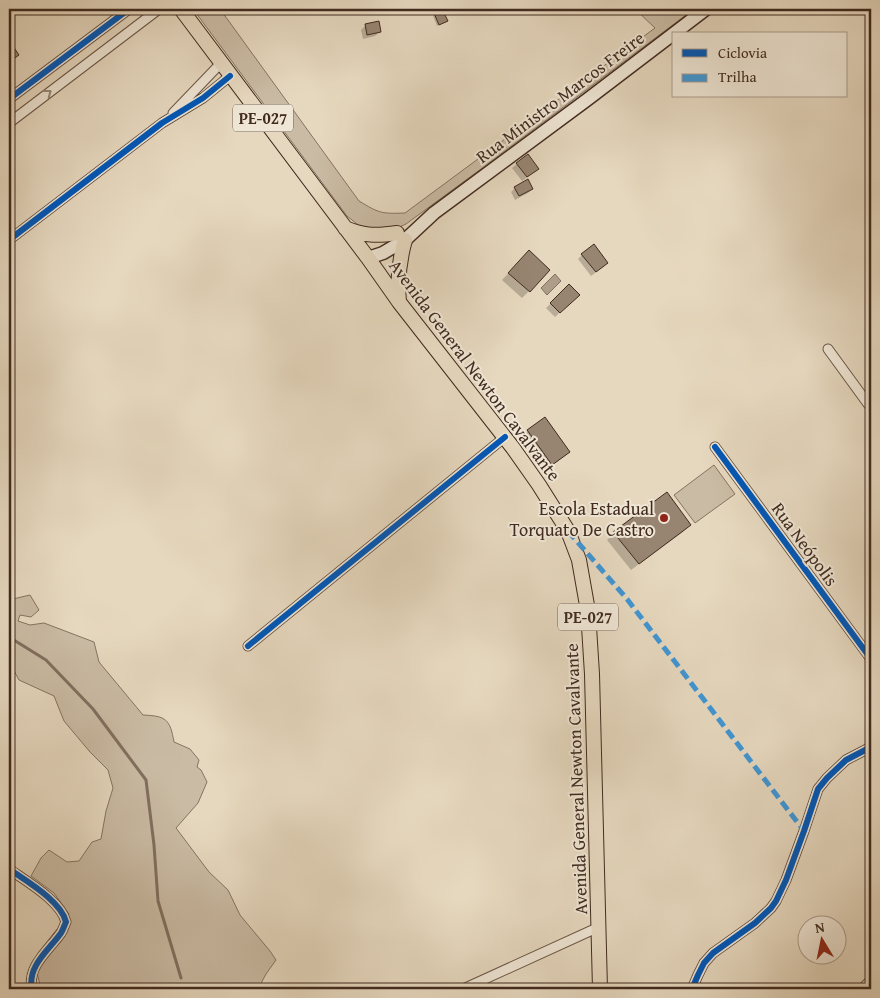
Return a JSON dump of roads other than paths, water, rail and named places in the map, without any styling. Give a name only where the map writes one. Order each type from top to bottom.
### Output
[{"type":"main road","name":"Avenida General Newton Cavalvante","points":[[181,9],[344,228],[526,465],[568,531],[580,560],[588,611],[600,927],[600,989]]},
{"type":"main road","name":"Rua Ministro Marcos Freire","points":[[676,32],[706,9]]},
{"type":"main road","name":"Rua Ministro Marcos Freire","points":[[368,258],[383,253],[401,236],[672,35]]},
{"type":"main road","points":[[344,228],[364,235],[401,236],[398,272],[400,302]]},
{"type":"street","points":[[9,99],[129,9]]},
{"type":"street","points":[[9,123],[159,9]]},
{"type":"street","points":[[162,123],[221,63]]},
{"type":"street","points":[[9,240],[162,123],[203,98],[230,76]]},
{"type":"street","points":[[828,349],[871,408]]},
{"type":"street","points":[[248,646],[505,438]]},
{"type":"street","name":"Rua Neópolis","points":[[715,447],[871,660]]},
{"type":"street","points":[[692,989],[704,963],[714,953],[755,923],[776,901],[786,880],[818,789],[846,760],[871,747]]},
{"type":"street","points":[[9,869],[43,894],[62,912],[66,922],[61,933],[33,971],[32,989]]},
{"type":"street","points":[[463,989],[600,927]]},
{"type":"street","points":[[862,989],[871,980]]},
{"type":"waterway","points":[[9,637],[46,660],[93,709],[146,780],[154,845],[158,901],[181,978]]},
{"type":"place","name":"Escola Estadual Torquato De Castro","points":[[664,518]]}]
